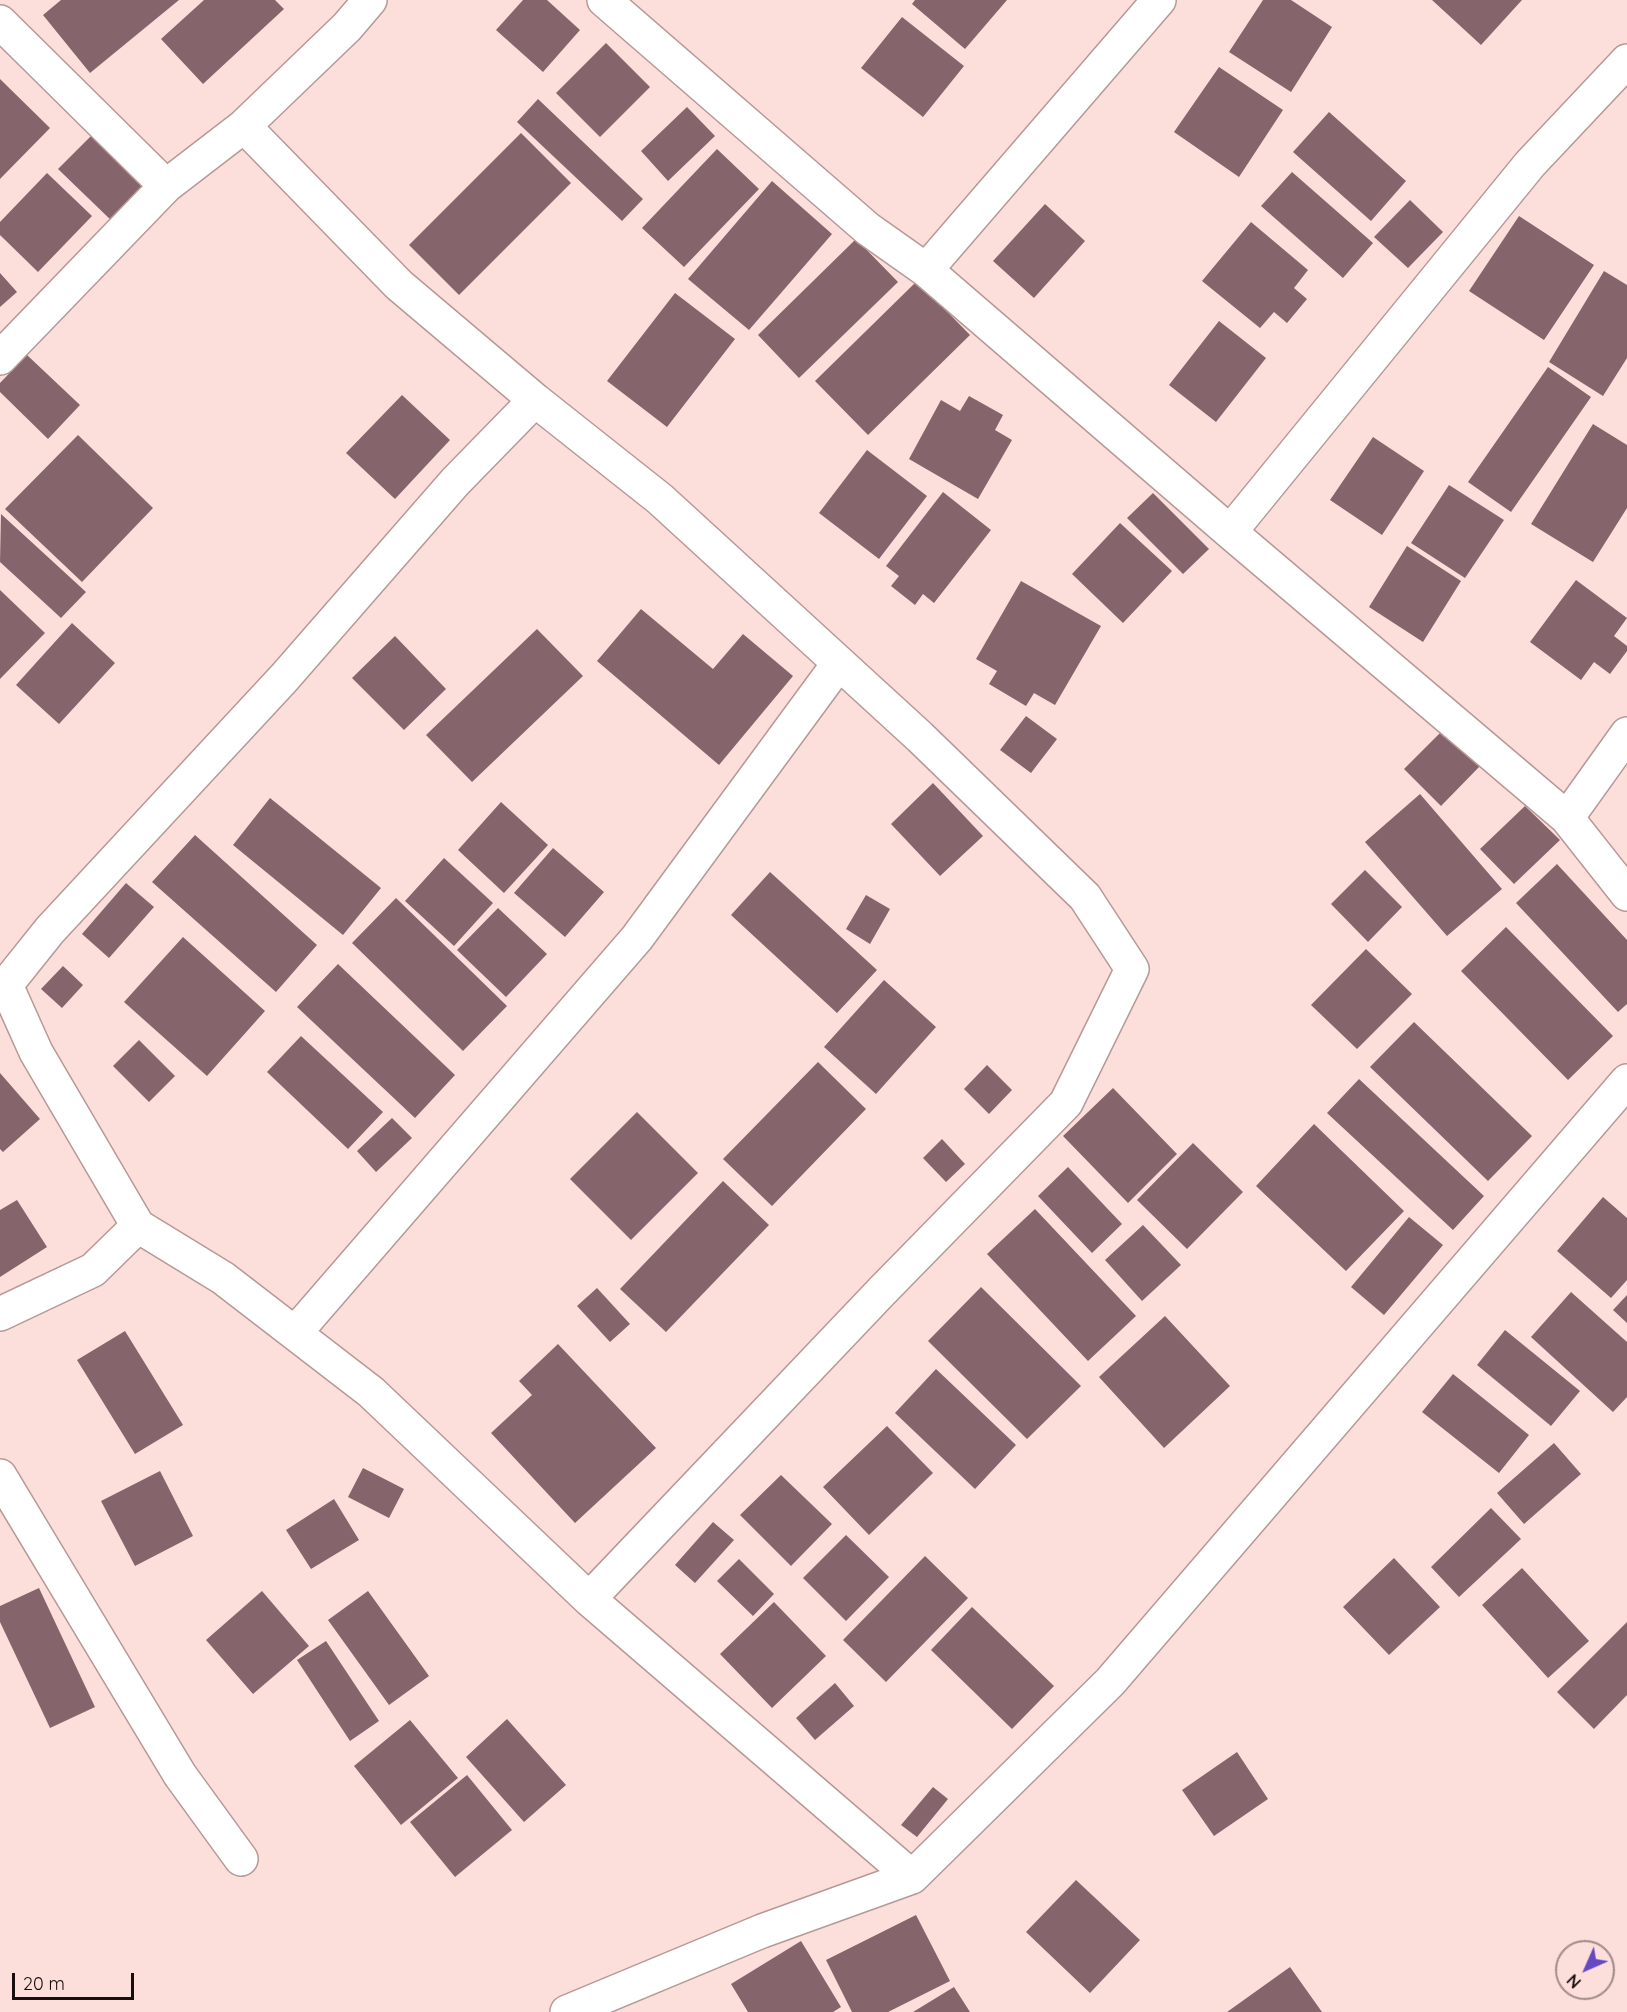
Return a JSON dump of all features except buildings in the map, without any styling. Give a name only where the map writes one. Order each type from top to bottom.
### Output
[{"type":"street","points":[[0,358],[166,186],[244,126],[347,27],[370,0]]},
{"type":"street","points":[[926,270],[1160,0]]},
{"type":"street","points":[[615,3],[868,229],[926,270],[1567,818],[1627,894]]},
{"type":"street","points":[[0,22],[166,186]]},
{"type":"street","points":[[1230,532],[1530,164],[1627,62]]},
{"type":"street","points":[[244,126],[399,285],[534,399],[660,499],[839,663],[1085,897],[1132,969],[1066,1103],[882,1291],[589,1599]]},
{"type":"street","points":[[534,399],[455,482],[284,678],[50,930],[6,985],[36,1052],[138,1226],[223,1278],[370,1392],[589,1599],[912,1877]]},
{"type":"street","points":[[295,1333],[637,938],[839,663]]},
{"type":"street","points":[[1567,818],[1627,734]]},
{"type":"street","points":[[567,2012],[762,1930],[912,1877],[1110,1682],[1627,1081]]},
{"type":"street","points":[[0,1314],[93,1270],[138,1226]]},
{"type":"street","points":[[0,1476],[180,1775],[241,1859]]}]
